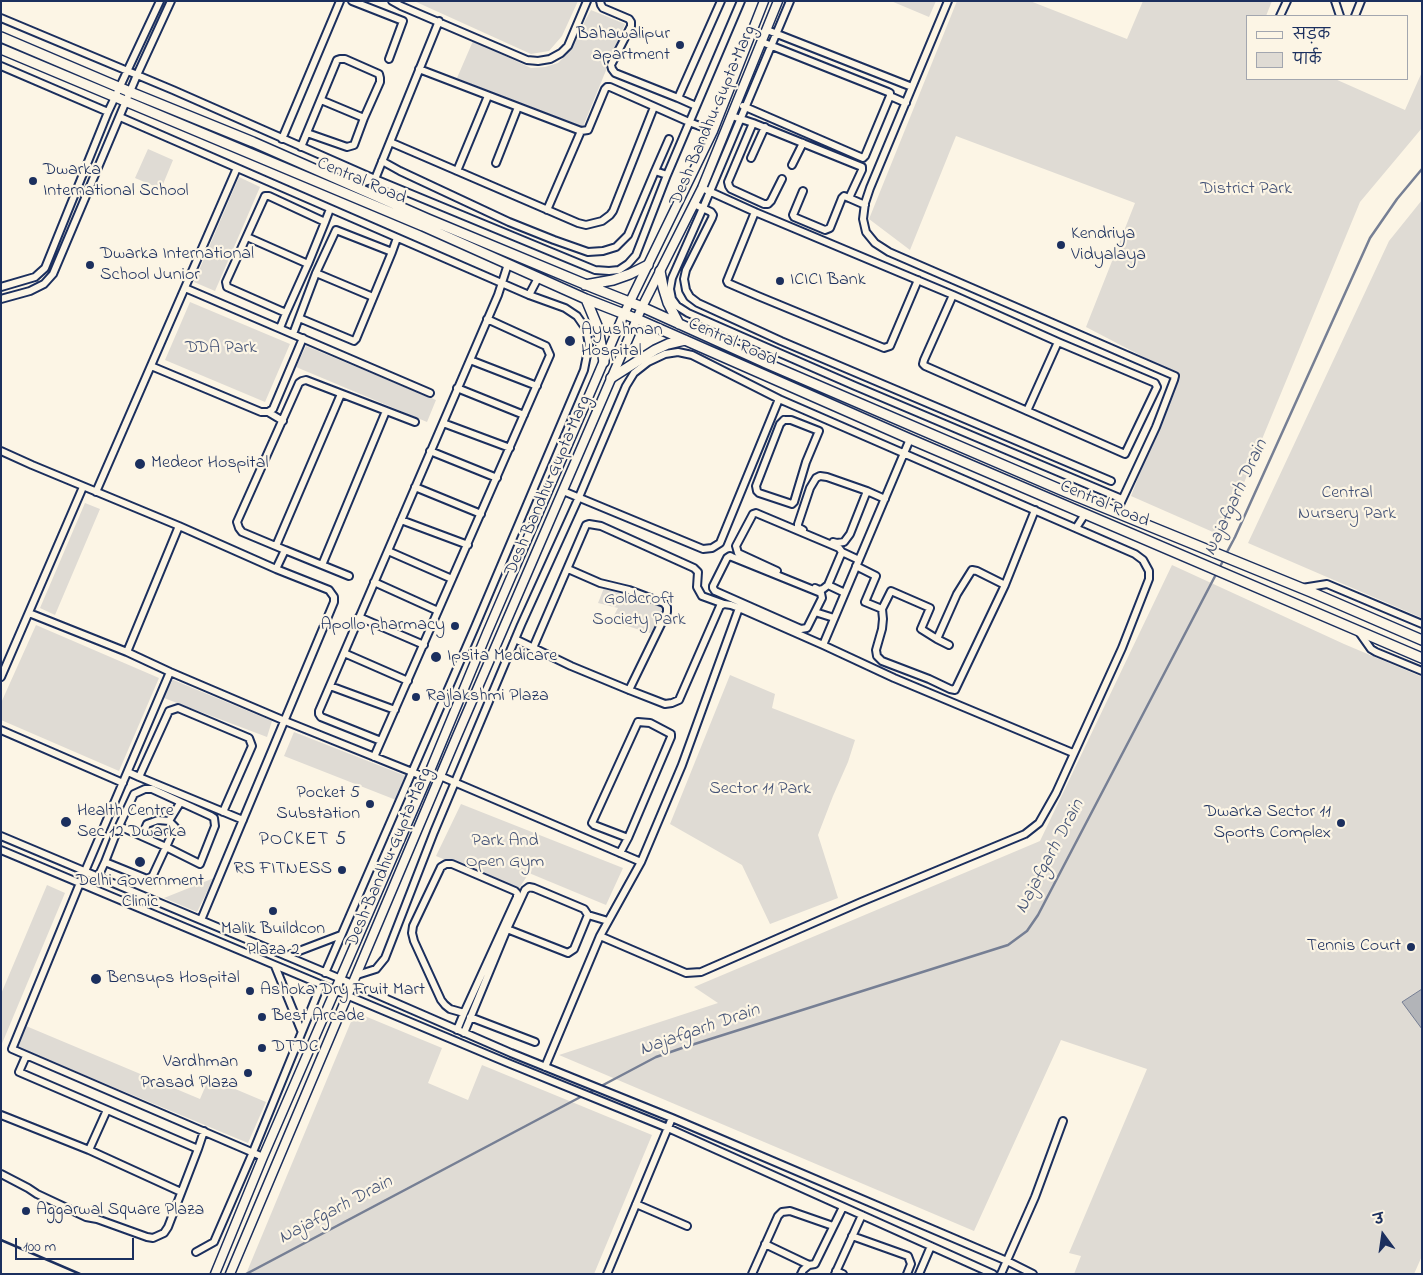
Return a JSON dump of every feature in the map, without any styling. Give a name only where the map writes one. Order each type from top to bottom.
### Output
[{"type":"main road","name":"Central Road","points":[[1,37],[252,142],[437,223],[642,307],[768,364],[1116,513],[1301,588],[1422,640]]},
{"type":"main road","name":"Central Road","points":[[1,49],[423,226],[586,299],[637,319],[910,439],[1422,658]]},
{"type":"main road","points":[[585,285],[613,280],[648,265]]},
{"type":"main road","points":[[660,271],[668,303],[679,324]]},
{"type":"main road","points":[[586,299],[598,328],[604,362]]},
{"type":"main road","points":[[611,378],[655,350],[668,344],[685,340]]},
{"type":"street","points":[[1,287],[35,277],[45,268],[108,112],[160,1]]},
{"type":"street","points":[[1,299],[30,291],[44,284],[53,274],[137,75],[171,1]]},
{"type":"street","points":[[282,139],[340,1]]},
{"type":"street","points":[[352,1],[401,19]]},
{"type":"street","points":[[392,1],[527,60],[538,61],[550,59],[568,46],[587,1]]},
{"type":"street","points":[[600,1],[603,8],[631,22],[631,26],[611,65],[612,69],[615,72],[696,106]]},
{"type":"street","points":[[678,98],[722,1]]},
{"type":"street","points":[[1,18],[504,233],[595,270],[609,272],[619,270],[636,256],[667,175],[741,1]]},
{"type":"street","name":"Desh Bandhu Gupta Marg","points":[[335,991],[624,314],[712,131],[764,1]]},
{"type":"street","name":"Desh Bandhu Gupta Marg","points":[[348,996],[440,776],[642,307],[694,204],[706,189],[732,116],[778,1]]},
{"type":"street","points":[[790,1],[741,118],[706,189],[703,208],[672,278],[670,289],[672,299],[677,306],[688,313],[1122,499]]},
{"type":"street","points":[[948,1],[870,188],[863,219],[866,232],[874,243],[889,252],[1175,376],[1156,427],[1116,513]]},
{"type":"street","points":[[1280,15],[1287,1]]},
{"type":"street","points":[[1335,1],[1340,15]]},
{"type":"street","points":[[1355,15],[1361,1]]},
{"type":"street","points":[[389,59],[403,22],[401,19],[406,8]]},
{"type":"street","points":[[375,179],[439,22]]},
{"type":"street","points":[[767,30],[912,87]]},
{"type":"street","points":[[762,42],[888,92],[890,96],[906,103]]},
{"type":"street","points":[[301,147],[337,60],[345,59],[379,74],[380,78],[354,145],[347,147],[307,133]]},
{"type":"street","points":[[1,66],[108,112]]},
{"type":"street","points":[[419,69],[581,131],[588,130],[607,87],[712,131]]},
{"type":"street","points":[[457,171],[488,96]]},
{"type":"street","points":[[737,104],[863,158],[890,96]]},
{"type":"street","points":[[321,100],[364,118]]},
{"type":"street","points":[[496,163],[518,107]]},
{"type":"street","points":[[388,145],[457,171],[586,225],[602,221],[614,211],[654,107]]},
{"type":"street","points":[[732,116],[753,122],[862,167],[849,198]]},
{"type":"street","points":[[120,117],[529,295],[565,308],[577,316],[586,328],[589,345],[584,370],[475,628],[324,973]]},
{"type":"street","points":[[753,122],[728,182],[729,186],[731,189],[764,204],[768,204],[782,179]]},
{"type":"street","points":[[751,158],[765,128]]},
{"type":"street","points":[[547,210],[581,131]]},
{"type":"street","points":[[382,161],[509,222],[588,252],[603,251],[616,247],[628,236],[669,139]]},
{"type":"street","points":[[792,165],[803,143]]},
{"type":"street","points":[[96,492],[237,168]]},
{"type":"street","points":[[656,171],[667,175]]},
{"type":"street","points":[[351,186],[375,179]]},
{"type":"street","points":[[706,189],[755,212],[918,280],[953,295],[1058,342],[1155,383],[1157,387],[1125,454],[925,366],[923,364],[924,360],[953,295]]},
{"type":"street","points":[[803,191],[793,216],[824,230],[830,228],[844,196],[865,205]]},
{"type":"street","points":[[286,313],[227,287],[226,282],[265,196],[269,196],[325,222]]},
{"type":"street","points":[[694,204],[711,212],[712,218],[686,270],[684,280],[690,297],[698,303],[772,337],[1111,481]]},
{"type":"street","points":[[280,328],[330,209]]},
{"type":"street","points":[[755,212],[728,278],[728,283],[743,290],[884,348],[890,346],[918,280]]},
{"type":"street","points":[[504,233],[509,222]]},
{"type":"street","points":[[293,334],[316,273],[336,230],[392,252]]},
{"type":"street","points":[[247,237],[308,264]]},
{"type":"street","points":[[299,318],[354,341],[397,238]]},
{"type":"street","points":[[381,741],[321,717],[319,711],[470,360],[508,264]]},
{"type":"street","points":[[316,273],[373,297]]},
{"type":"street","points":[[529,295],[538,278]]},
{"type":"street","points":[[185,288],[430,393]]},
{"type":"street","points":[[374,757],[550,355],[546,346],[487,319]]},
{"type":"street","points":[[268,412],[273,409],[303,338]]},
{"type":"street","points":[[1027,411],[1058,342]]},
{"type":"street","points":[[357,975],[376,968],[385,958],[434,832],[515,639],[579,497],[626,386],[634,373],[648,362],[665,354],[678,352],[692,355],[779,399],[1135,554],[1143,560],[1150,574],[1149,579],[1122,648],[1056,793],[1039,824],[1025,834],[870,898],[701,972],[686,973],[600,936]]},
{"type":"street","points":[[470,360],[537,386]]},
{"type":"street","points":[[151,366],[261,412],[268,412],[283,421]]},
{"type":"street","points":[[349,576],[242,532],[238,522],[299,383],[302,381],[306,380],[415,422]]},
{"type":"street","points":[[457,388],[524,415]]},
{"type":"street","points":[[888,400],[894,388]]},
{"type":"street","points":[[276,546],[341,394]]},
{"type":"street","points":[[563,491],[703,549],[712,548],[720,543],[779,399]]},
{"type":"street","points":[[322,565],[386,411]]},
{"type":"street","points":[[819,431],[791,420],[784,420],[780,424],[756,486],[756,491],[792,504],[794,502],[806,462],[819,431],[824,418]]},
{"type":"street","points":[[443,423],[510,448]]},
{"type":"street","points":[[823,645],[910,439]]},
{"type":"street","points":[[1034,461],[1039,450]]},
{"type":"street","points":[[1,451],[329,590],[334,596],[334,602],[201,920]]},
{"type":"street","points":[[430,451],[497,478]]},
{"type":"street","points":[[867,490],[850,534],[844,542],[837,543],[798,527],[810,488],[816,478],[820,476],[867,490],[885,499]]},
{"type":"street","points":[[1,677],[83,487]]},
{"type":"street","points":[[415,488],[481,514]]},
{"type":"street","points":[[949,645],[921,629],[930,608],[891,591],[882,609],[884,619],[876,650],[877,656],[882,661],[955,690],[1005,585],[1035,510]]},
{"type":"street","points":[[842,552],[828,585],[820,590],[738,553],[736,546],[751,516],[756,513],[839,548],[876,576],[865,602],[882,609]]},
{"type":"street","points":[[1076,528],[1085,514]]},
{"type":"street","points":[[401,520],[468,545]]},
{"type":"street","points":[[533,648],[586,526],[589,524],[601,526],[694,568],[698,572],[697,587],[702,596],[739,608],[902,682],[1073,753]]},
{"type":"street","points":[[127,652],[179,526]]},
{"type":"street","points":[[276,569],[285,550]]},
{"type":"street","points":[[388,551],[452,579]]},
{"type":"street","points":[[730,556],[820,593],[822,598],[815,612],[807,628],[801,629],[715,591],[713,586],[727,558],[730,556]]},
{"type":"street","points":[[568,569],[600,583],[629,590],[664,603],[667,607],[667,612],[629,690]]},
{"type":"street","points":[[937,639],[957,594],[972,570],[978,571],[1005,585]]},
{"type":"street","points":[[374,582],[438,611]]},
{"type":"street","points":[[1301,588],[1327,584],[1422,624]]},
{"type":"street","points":[[828,585],[845,593]]},
{"type":"street","points":[[515,639],[571,666],[629,690],[665,704],[672,703],[678,700],[720,606],[724,604]]},
{"type":"street","points":[[545,1066],[600,936],[641,862],[682,765],[739,608]]},
{"type":"street","points":[[815,612],[834,618]]},
{"type":"street","points":[[29,613],[127,652],[285,721],[427,778]]},
{"type":"street","points":[[359,617],[424,645]]},
{"type":"street","points":[[1357,630],[1373,650],[1422,672]]},
{"type":"street","points":[[344,653],[408,681]]},
{"type":"street","points":[[170,672],[12,1049],[263,1157]]},
{"type":"street","points":[[330,686],[395,710]]},
{"type":"street","points":[[139,777],[169,711],[178,708],[249,738],[252,746],[223,812]]},
{"type":"street","points":[[620,853],[628,838],[671,737],[671,734],[650,723],[636,723],[592,822],[594,825],[628,838]]},
{"type":"street","points":[[1,730],[123,783]]},
{"type":"street","points":[[128,772],[243,820]]},
{"type":"street","points":[[440,776],[641,862]]},
{"type":"street","points":[[98,877],[119,826],[132,798],[134,794],[140,791],[152,789],[211,816],[215,821],[215,826],[200,864],[119,826]]},
{"type":"street","points":[[170,821],[180,803]]},
{"type":"street","points":[[105,862],[147,878],[151,877],[175,827],[170,821],[158,820],[147,824],[142,836]]},
{"type":"street","points":[[1,836],[341,979],[464,1033],[672,1118],[1007,1261],[1033,1274]]},
{"type":"street","points":[[1,850],[275,966],[668,1128],[993,1274]]},
{"type":"street","points":[[464,1033],[467,1015],[517,897],[517,893],[452,864],[446,864],[441,867],[413,926],[412,933],[441,1000],[450,1009],[467,1015],[535,1042]]},
{"type":"street","points":[[457,1030],[467,1015],[525,890],[529,887],[584,909],[588,915],[608,921]]},
{"type":"street","points":[[507,929],[568,953],[574,949],[588,915]]},
{"type":"street","points":[[286,956],[341,935]]},
{"type":"street","points":[[275,966],[301,1030]]},
{"type":"street","points":[[196,1252],[214,1242],[321,985]]},
{"type":"street","points":[[216,1272],[263,1157],[335,991]]},
{"type":"street","points":[[230,1274],[348,996]]},
{"type":"street","points":[[26,1056],[19,1072],[198,1149]]},
{"type":"street","points":[[89,1150],[107,1110]]},
{"type":"street","points":[[1,1115],[89,1150],[181,1192]]},
{"type":"street","points":[[607,1274],[672,1118]]},
{"type":"street","points":[[1001,1274],[1034,1197],[1063,1121]]},
{"type":"street","points":[[1,1174],[37,1194],[86,1217],[97,1219],[147,1238],[153,1238],[164,1233],[168,1227],[204,1131]]},
{"type":"street","points":[[636,1204],[687,1226]]},
{"type":"street","points":[[801,1274],[810,1264],[815,1264],[843,1207]]},
{"type":"street","points":[[752,1274],[778,1216],[782,1212],[790,1211],[833,1226]]},
{"type":"street","points":[[843,1274],[835,1272],[862,1215]]},
{"type":"street","points":[[852,1236],[908,1256],[911,1264],[907,1274]]},
{"type":"street","points":[[765,1244],[810,1264]]},
{"type":"street","points":[[919,1274],[931,1246]]},
{"type":"green space","points":[[414,1],[578,1],[562,36],[549,51],[531,54]]},
{"type":"green space","points":[[891,1],[936,1],[929,17]]},
{"type":"green space","name":"District Park","points":[[957,1],[1030,1],[1127,39],[1143,1],[1272,1],[1266,15],[1246,15],[1246,80],[1337,80],[1405,110],[1422,72],[1422,128],[1360,202],[1222,536],[1131,496],[1178,375],[1086,327],[1135,203],[956,136],[910,250],[869,219]]},
{"type":"green space","points":[[591,10],[625,24],[582,129],[457,78],[473,41],[531,68],[545,67],[558,63],[566,55]]},
{"type":"green space","points":[[148,149],[173,160],[161,189],[135,178]]},
{"type":"green space","points":[[239,177],[260,187],[215,291],[194,282]]},
{"type":"green space","name":"Central Nursery Park","points":[[1422,200],[1422,618],[1248,543],[1389,241]]},
{"type":"green space","name":"DDA Park","points":[[190,302],[290,344],[265,402],[165,360]]},
{"type":"green space","points":[[306,346],[436,400],[427,422],[296,367]]},
{"type":"green space","points":[[85,503],[100,509],[55,615],[40,608]]},
{"type":"green space","points":[[1172,565],[1344,644],[1422,677],[1422,1256],[1414,1274],[1074,1274],[1081,1256],[1069,1253],[1147,1069],[1061,1040],[974,1231],[559,1055],[718,1003],[694,987],[1040,841]]},
{"type":"green space","name":"Goldcroft Society Park","points":[[606,583],[630,593],[633,588],[669,602],[653,634],[611,621],[618,608],[598,603]]},
{"type":"green space","points":[[36,625],[159,678],[119,771],[1,720],[1,703]]},
{"type":"green space","name":"Sector 11 Park","points":[[730,675],[775,694],[772,708],[855,740],[818,835],[838,898],[770,924],[742,865],[670,824]]},
{"type":"green space","points":[[171,679],[272,721],[267,737],[164,698]]},
{"type":"green space","points":[[294,732],[406,776],[396,800],[284,756]]},
{"type":"green space","name":"Park And Open Gym","points":[[461,804],[623,868],[606,905],[529,873],[518,890],[436,856]]},
{"type":"green space","points":[[214,878],[197,912],[164,898]]},
{"type":"green space","points":[[47,885],[65,893],[1,1046],[1,994]]},
{"type":"green space","points":[[355,1012],[442,1048],[428,1083],[468,1100],[482,1065],[652,1135],[594,1274],[246,1274]]},
{"type":"green space","points":[[26,1026],[200,1099],[209,1078],[266,1102],[248,1143],[17,1047]]},
{"type":"shaded area","points":[[1422,989],[1422,1029],[1402,1002]]},
{"type":"waterway","name":"Najafgarh Drain","points":[[1226,554],[1370,238],[1397,199],[1422,169]]},
{"type":"waterway","name":"Najafgarh Drain","points":[[246,1274],[656,1057],[1008,945],[1027,931],[1038,915],[1224,559]]},
{"type":"railway","points":[[1,1240],[80,1274]]},
{"type":"place","name":"Bahawalipur apartment","points":[[680,45]]},
{"type":"place","name":"Dwarka International School","points":[[33,181]]},
{"type":"place","name":"Kendriya Vidyalaya","points":[[1061,245]]},
{"type":"place","name":"Dwarka International School Junior","points":[[90,265]]},
{"type":"place","name":"ICICI Bank","points":[[780,281]]},
{"type":"place","name":"Ayushman Hospital","points":[[570,341]]},
{"type":"place","name":"Medeor Hospital","points":[[140,464]]},
{"type":"place","name":"Apollo pharmacy","points":[[455,626]]},
{"type":"place","name":"Ipsita Medicare","points":[[436,657]]},
{"type":"place","name":"Rajlakshmi Plaza","points":[[416,697]]},
{"type":"place","name":"Pocket 5 Substation","points":[[370,804]]},
{"type":"place","name":"Health Centre Sec 12 Dwarka","points":[[66,822]]},
{"type":"place","name":"Dwarka Sector 11 Sports Complex","points":[[1341,823]]},
{"type":"place","name":"Delhi Government Clinic","points":[[140,862]]},
{"type":"place","name":"RS FITNESS","points":[[342,870]]},
{"type":"place","name":"Malik Buildcon Plaza 2","points":[[273,911]]},
{"type":"place","name":"Tennis Court","points":[[1411,947]]},
{"type":"place","name":"Bensups Hospital","points":[[96,979]]},
{"type":"place","name":"Ashoka Dry Fruit Mart","points":[[250,991]]},
{"type":"place","name":"Best Arcade","points":[[262,1017]]},
{"type":"place","name":"DTDC","points":[[262,1048]]},
{"type":"place","name":"Vardhman Prasad Plaza","points":[[248,1073]]},
{"type":"place","name":"Aggarwal Square Plaza","points":[[26,1211]]},
{"type":"district","name":"POCKET 5","points":[[303,841]]}]
